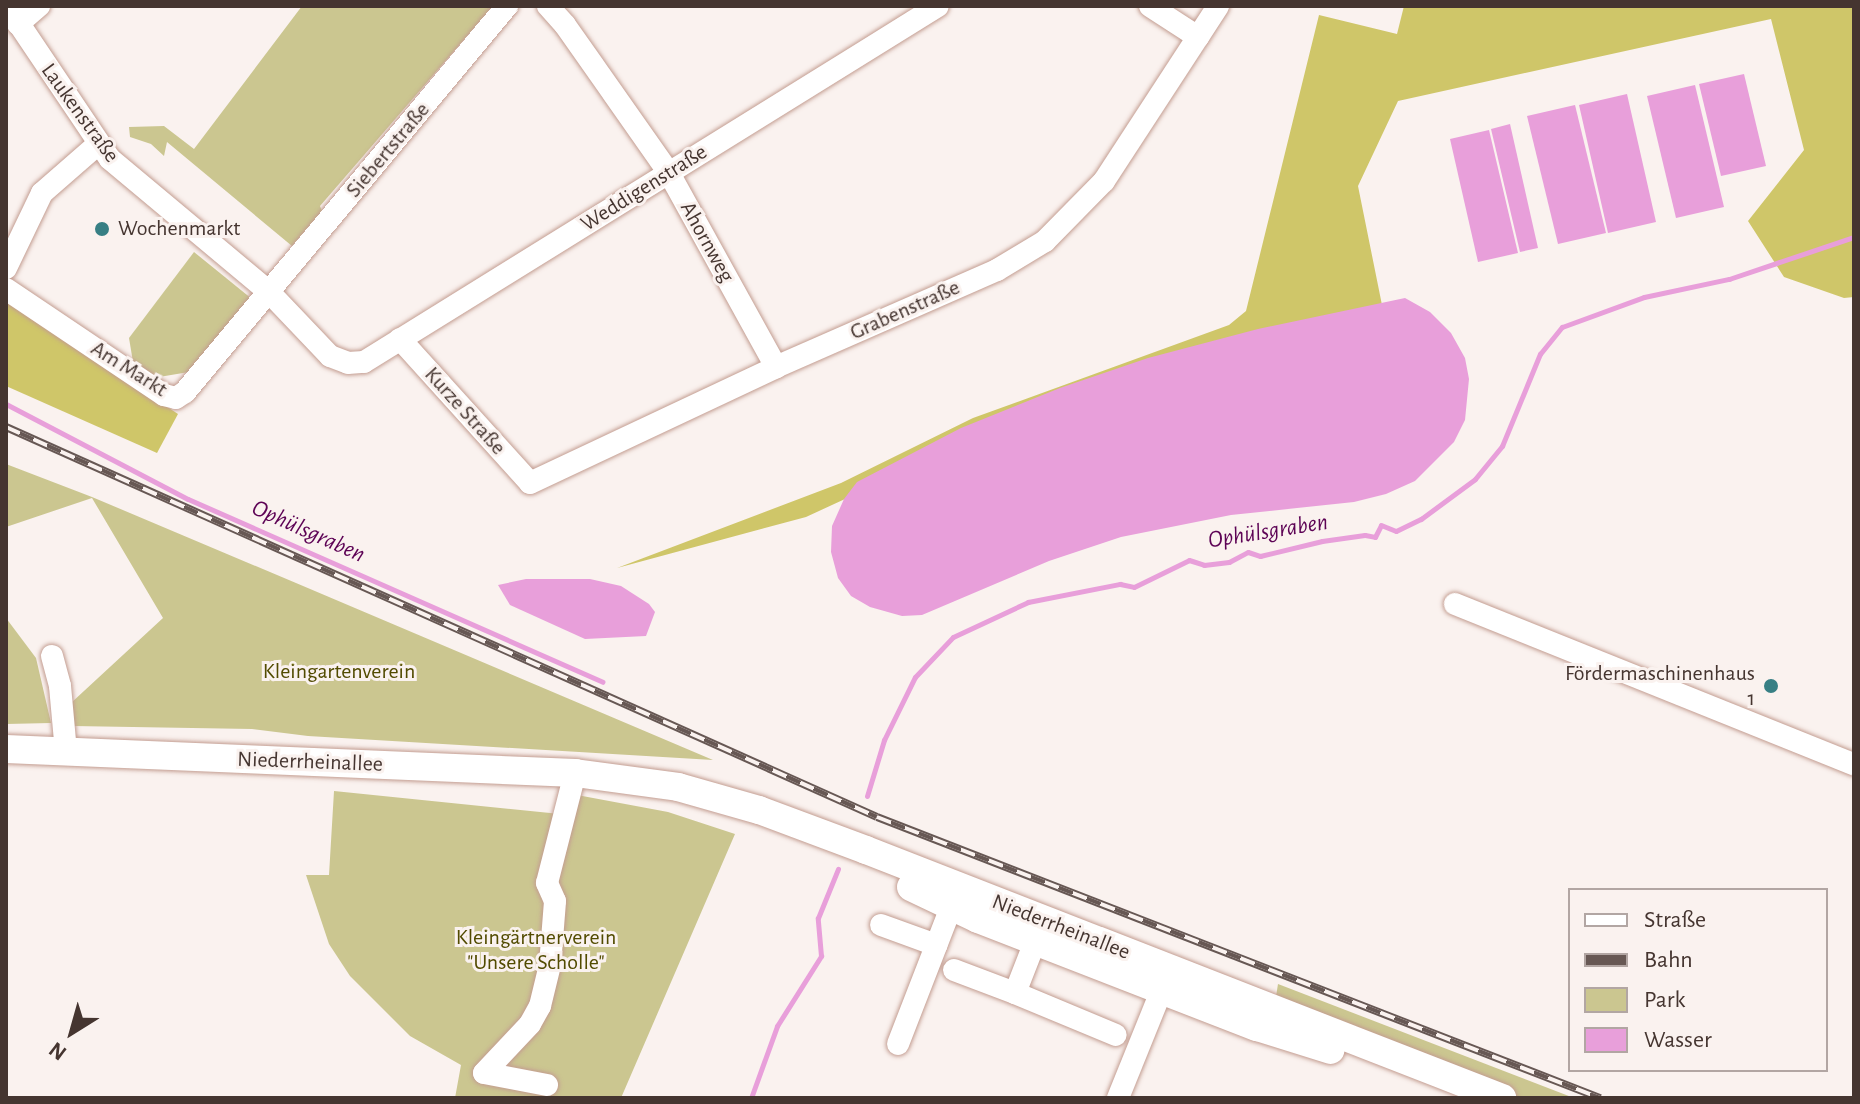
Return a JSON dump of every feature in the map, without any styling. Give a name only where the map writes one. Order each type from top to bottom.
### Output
[{"type":"main road","name":"Niederrheinallee","points":[[6,749],[575,773],[614,779],[735,817],[955,896],[1166,980],[1502,1098]]},
{"type":"main road","name":"Niederrheinallee","points":[[1166,980],[1257,1027],[1352,1057],[1460,1098]]},
{"type":"street","points":[[13,15],[39,6]]},
{"type":"street","name":"Siebertstraße","points":[[270,293],[507,6]]},
{"type":"street","name":"Ahornweg","points":[[548,6],[565,25],[669,173],[776,367]]},
{"type":"street","name":"Weddigenstraße","points":[[348,363],[364,362],[938,6]]},
{"type":"street","points":[[1150,6],[1198,37]]},
{"type":"street","name":"Grabenstraße","points":[[530,483],[776,367],[997,270],[1045,241],[1104,181],[1218,6]]},
{"type":"street","name":"Laukenstraße","points":[[13,15],[104,152],[270,293],[330,356],[348,363]]},
{"type":"street","points":[[6,268],[42,193],[104,152]]},
{"type":"street","name":"Am Markt","points":[[6,289],[164,395],[176,398],[185,392],[270,293]]},
{"type":"street","name":"Kurze Straße","points":[[400,339],[530,483]]},
{"type":"street","points":[[1455,604],[1854,764]]},
{"type":"street","points":[[52,656],[60,686],[66,752]]},
{"type":"street","points":[[547,1085],[484,1073],[530,1024],[540,1006],[550,965],[555,901],[547,883],[575,773]]},
{"type":"street","points":[[898,1044],[955,896]]},
{"type":"street","points":[[881,925],[936,945]]},
{"type":"street","points":[[1015,993],[1040,930]]},
{"type":"street","points":[[954,970],[1116,1035]]},
{"type":"street","points":[[1118,1098],[1166,980]]},
{"type":"green space","points":[[302,6],[493,6],[320,206],[322,211],[292,246],[167,142],[164,156],[151,144],[130,137],[129,127],[164,126],[194,149]]},
{"type":"green space","points":[[194,252],[252,299],[195,371],[153,378],[133,362],[129,338]]},
{"type":"green space","name":"Kleingartenverein","points":[[6,464],[92,497],[713,760],[308,736],[252,729],[73,726],[71,703],[163,618],[92,498],[6,527]]},
{"type":"green space","points":[[6,618],[36,658],[51,723],[6,724]]},
{"type":"green space","name":"Kleingärtnerverein \"Unsere Scholle\"","points":[[334,791],[560,814],[577,795],[668,812],[735,834],[621,1098],[455,1098],[461,1065],[410,1036],[350,976],[329,944],[306,875],[329,875]]},
{"type":"green space","points":[[1278,984],[1574,1098],[1519,1098],[1275,1003]]},
{"type":"shaded area","points":[[1404,6],[1854,6],[1854,297],[1844,298],[1784,277],[1748,221],[1804,150],[1771,19],[1398,101],[1358,186],[1382,305],[988,433],[806,517],[617,568],[841,483],[973,418],[1229,325],[1246,311],[1319,15],[1397,34]]},
{"type":"shaded area","points":[[6,300],[178,414],[157,453],[6,386]]},
{"type":"water","points":[[1744,74],[1766,166],[1721,176],[1699,84]]},
{"type":"water","points":[[1695,85],[1724,207],[1676,218],[1647,96]]},
{"type":"water","points":[[1627,94],[1656,222],[1608,233],[1579,105]]},
{"type":"water","points":[[1575,105],[1606,233],[1558,244],[1527,116]]},
{"type":"water","points":[[1510,124],[1538,248],[1520,252],[1491,129]]},
{"type":"water","points":[[1489,130],[1518,253],[1478,262],[1450,139]]},
{"type":"water","points":[[1405,298],[1430,312],[1451,333],[1465,358],[1469,379],[1465,420],[1454,442],[1415,481],[1386,494],[1354,502],[1231,515],[1121,537],[1049,561],[922,615],[902,616],[870,607],[851,596],[838,578],[831,552],[832,526],[844,499],[857,482],[961,428],[1060,388],[1148,358],[1258,329]]},
{"type":"water","points":[[526,579],[590,579],[621,586],[649,604],[655,612],[646,636],[585,639],[510,605],[498,585]]},
{"type":"waterway","name":"Ophülsgraben","points":[[867,796],[884,740],[915,677],[953,637],[1028,602],[1120,584],[1134,587],[1189,560],[1204,565],[1229,562],[1248,552],[1260,556],[1322,541],[1365,535],[1375,537],[1381,525],[1396,531],[1421,519],[1475,479],[1502,446],[1540,354],[1562,327],[1644,297],[1729,279],[1854,237]]},
{"type":"waterway","name":"Ophülsgraben","points":[[6,404],[188,499],[602,682]]},
{"type":"waterway","points":[[751,1098],[777,1026],[821,956],[818,918],[838,869]]},
{"type":"railway","points":[[6,427],[877,817],[1600,1098]]},
{"type":"place","name":"Wochenmarkt","points":[[102,229]]},
{"type":"place","name":"Fördermaschinenhaus 1","points":[[1771,686]]}]
